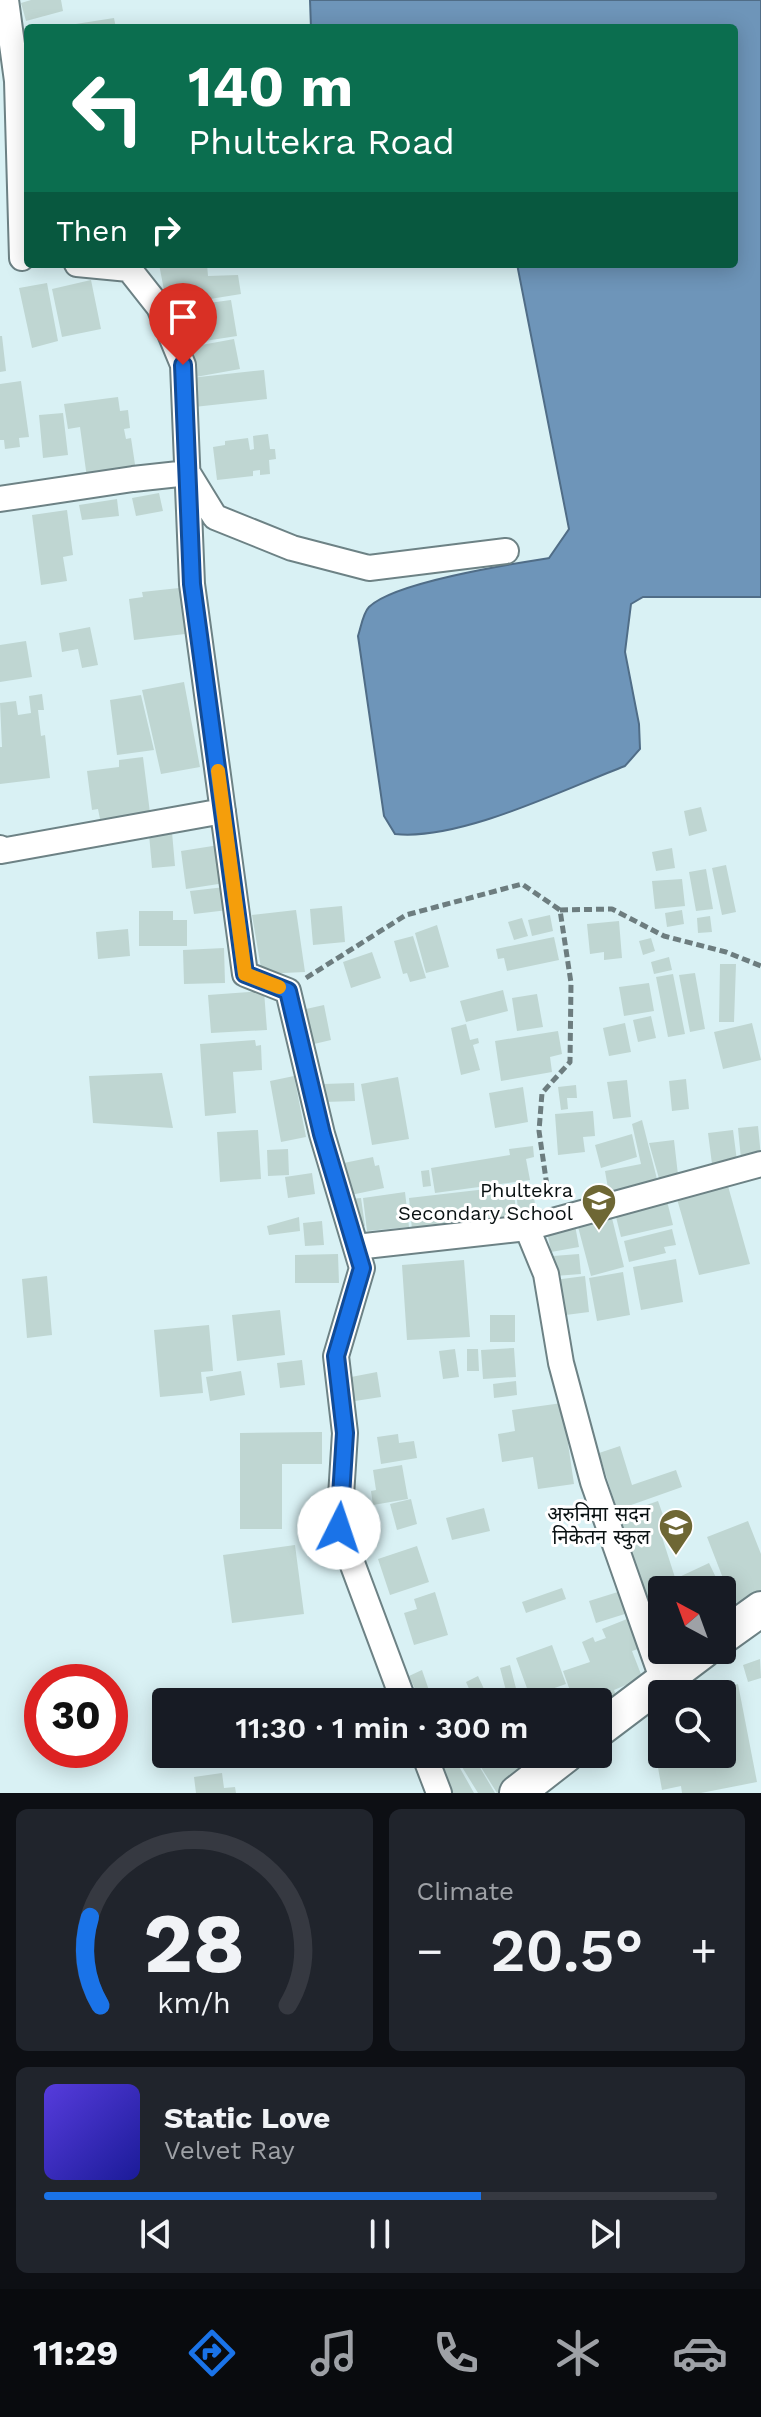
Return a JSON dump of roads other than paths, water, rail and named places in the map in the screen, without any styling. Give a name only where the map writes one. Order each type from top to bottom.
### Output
[{"type":"main road","points":[[736,1627],[761,1609]]},
{"type":"main road","points":[[664,1680],[685,1664]]},
{"type":"main road","points":[[612,1719],[648,1692]]},
{"type":"main road","points":[[517,1793],[549,1768]]},
{"type":"street","points":[[6,0],[17,81],[9,114],[17,259]]},
{"type":"street","points":[[130,268],[159,307],[183,365],[192,584],[245,974],[288,991],[322,1134],[362,1268],[336,1356],[345,1433],[339,1528],[399,1688]]},
{"type":"street","points":[[0,499],[188,473]]},
{"type":"street","points":[[188,473],[215,517],[292,548],[369,568],[506,551]]},
{"type":"street","points":[[0,850],[223,811]]},
{"type":"street","points":[[356,1247],[527,1228],[761,1164]]},
{"type":"street","points":[[527,1228],[546,1274],[561,1363],[593,1482],[663,1680]]},
{"type":"street","points":[[429,1768],[439,1793]]},
{"type":"water","points":[[310,0],[761,0],[761,597],[643,597],[631,604],[625,652],[639,724],[640,749],[625,766],[511,812],[450,830],[395,834],[384,816],[358,636],[364,616],[369,607],[382,598],[427,582],[549,558],[569,529],[518,268],[738,268],[738,24],[311,24]]},
{"type":"place","name":"Phultekra Secondary School","points":[[599,1232]]},
{"type":"place","name":"अरुनिमा सदन निकेतन स्कुल","points":[[676,1557]]}]
